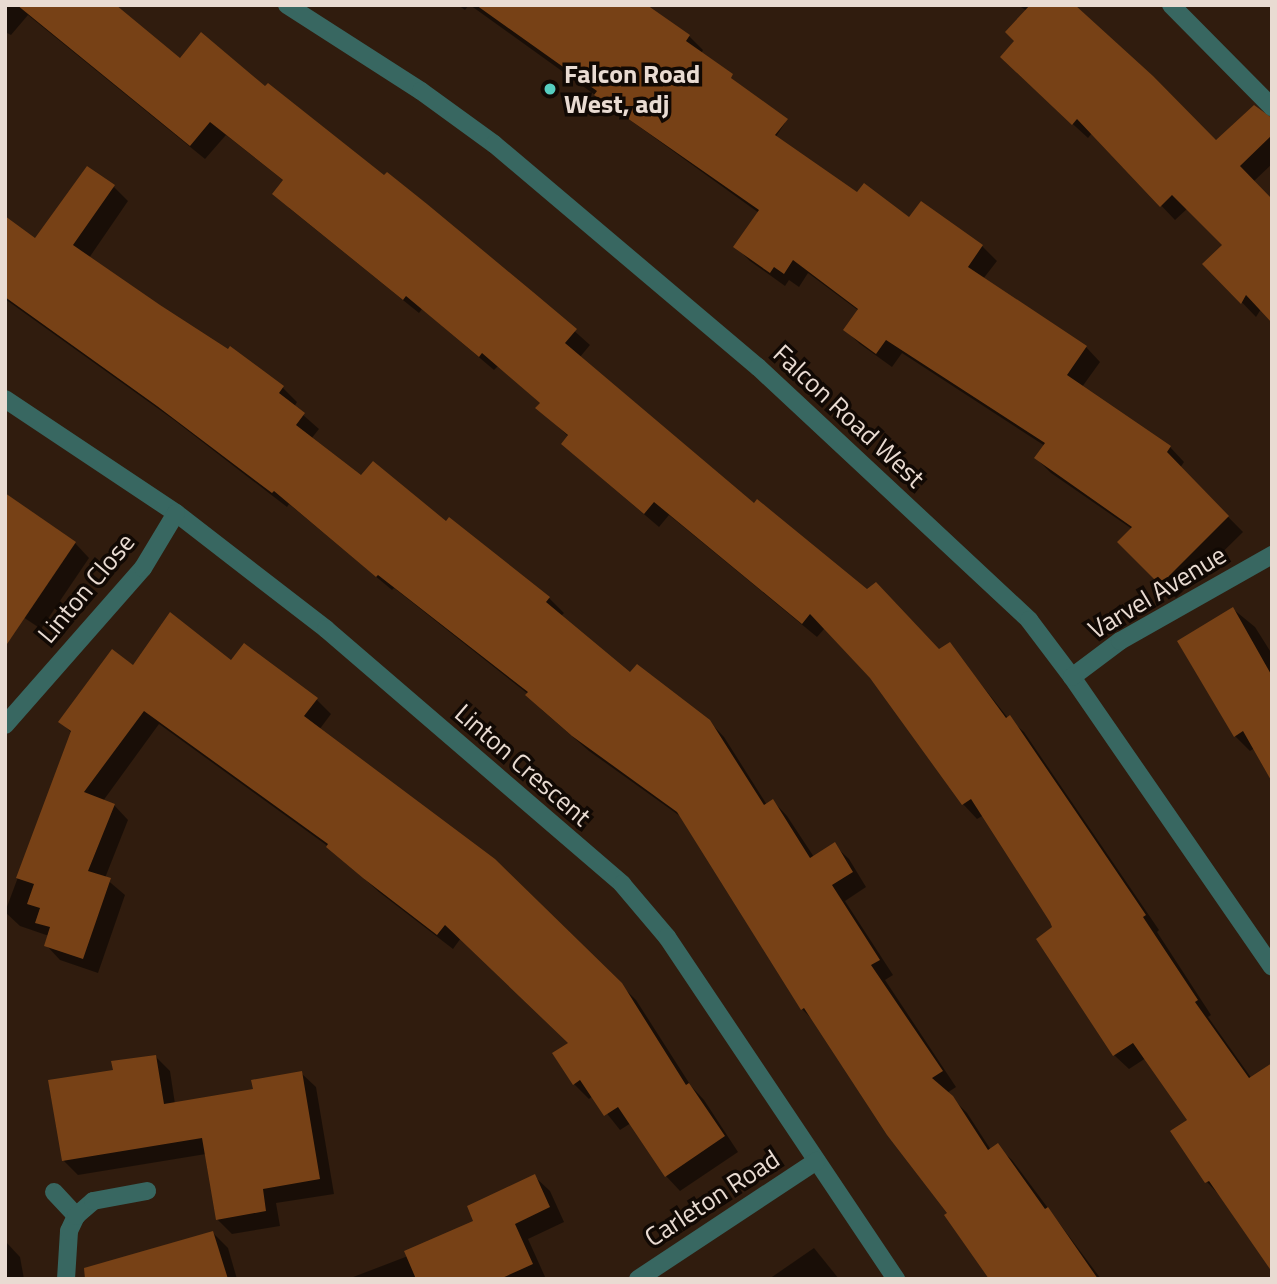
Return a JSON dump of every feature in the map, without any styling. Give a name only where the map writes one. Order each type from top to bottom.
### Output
[{"type":"street","name":"Falcon Road West","points":[[287,5],[421,91],[494,144],[758,367],[1029,620],[1072,677],[1272,967]]},
{"type":"street","points":[[1171,5],[1272,107]]},
{"type":"street","name":"Linton Crescent","points":[[5,399],[176,513],[326,629],[622,884],[667,937],[896,1279]]},
{"type":"street","name":"Linton Close","points":[[5,725],[143,568],[176,513]]},
{"type":"street","name":"Varvel Avenue","points":[[1072,677],[1120,641],[1272,555]]},
{"type":"street","name":"Carleton Road","points":[[638,1279],[816,1161]]},
{"type":"street","points":[[66,1279],[69,1231],[76,1216],[93,1201],[146,1191]]},
{"type":"street","points":[[54,1192],[76,1216]]},
{"type":"building","points":[[17,5],[116,5],[180,58],[201,32],[265,86],[268,83],[384,175],[387,172],[577,329],[565,343],[754,503],[757,499],[867,589],[876,582],[939,649],[950,642],[1006,718],[1010,715],[1146,915],[1143,917],[1198,1000],[1195,1002],[1249,1078],[1272,1063],[1272,1272],[1209,1181],[1205,1183],[1170,1131],[1187,1120],[1133,1043],[1113,1056],[1036,939],[1052,927],[1050,922],[971,799],[962,805],[870,678],[810,614],[802,624],[654,502],[644,514],[561,444],[568,435],[535,408],[540,403],[482,353],[479,357],[406,296],[403,300],[272,194],[283,180],[210,122],[190,146]]},
{"type":"building","points":[[476,5],[647,5],[690,35],[686,41],[733,74],[731,78],[788,119],[775,135],[857,192],[864,183],[909,217],[921,201],[983,245],[968,267],[1087,346],[1067,375],[1171,446],[1167,452],[1229,516],[1160,585],[1117,542],[1132,527],[1034,458],[1045,443],[886,340],[876,354],[843,330],[858,309],[793,260],[784,274],[774,267],[770,273],[733,247],[759,210],[594,95],[597,91]]},
{"type":"building","points":[[1030,5],[1075,5],[1153,76],[1216,140],[1254,105],[1272,118],[1272,135],[1240,166],[1272,199],[1272,323],[1246,295],[1241,304],[1202,264],[1222,245],[1172,195],[1160,207],[1077,119],[1072,125],[1000,57],[1014,41],[1005,32]]},
{"type":"building","points":[[87,166],[115,185],[73,245],[228,349],[230,346],[284,386],[279,393],[305,413],[296,425],[361,475],[373,461],[446,521],[449,517],[550,597],[546,602],[630,672],[637,664],[710,720],[764,805],[773,799],[810,858],[835,842],[853,872],[832,885],[880,960],[871,965],[943,1071],[932,1078],[953,1096],[988,1150],[998,1143],[1045,1209],[1048,1207],[1098,1279],[989,1279],[944,1215],[947,1213],[887,1135],[804,1008],[801,1010],[677,812],[572,736],[525,695],[528,692],[378,575],[376,577],[274,491],[272,493],[5,297],[5,216],[35,238]]},
{"type":"building","points":[[5,493],[76,542],[5,647]]},
{"type":"building","points":[[1233,607],[1272,676],[1272,782],[1243,731],[1234,737],[1177,641]]},
{"type":"building","points":[[170,612],[231,660],[244,643],[318,698],[304,716],[495,859],[622,983],[686,1085],[689,1083],[725,1136],[665,1177],[618,1107],[604,1116],[580,1080],[573,1085],[552,1053],[568,1043],[445,925],[437,935],[363,878],[326,847],[328,844],[144,711],[84,792],[115,804],[88,871],[111,878],[83,959],[44,946],[50,927],[35,923],[40,908],[27,904],[34,884],[16,878],[71,731],[58,722],[112,649],[133,665]]},
{"type":"building","points":[[156,1055],[164,1104],[253,1089],[251,1080],[302,1071],[320,1179],[263,1189],[266,1211],[216,1220],[202,1138],[62,1161],[48,1080],[113,1070],[111,1061]]},
{"type":"building","points":[[535,1174],[550,1207],[515,1224],[533,1264],[500,1279],[416,1279],[404,1251],[473,1221],[467,1206]]},
{"type":"building","points":[[213,1231],[228,1279],[85,1279],[84,1268]]},
{"type":"place","name":"Falcon Road West, adj","points":[[550,89]]}]
